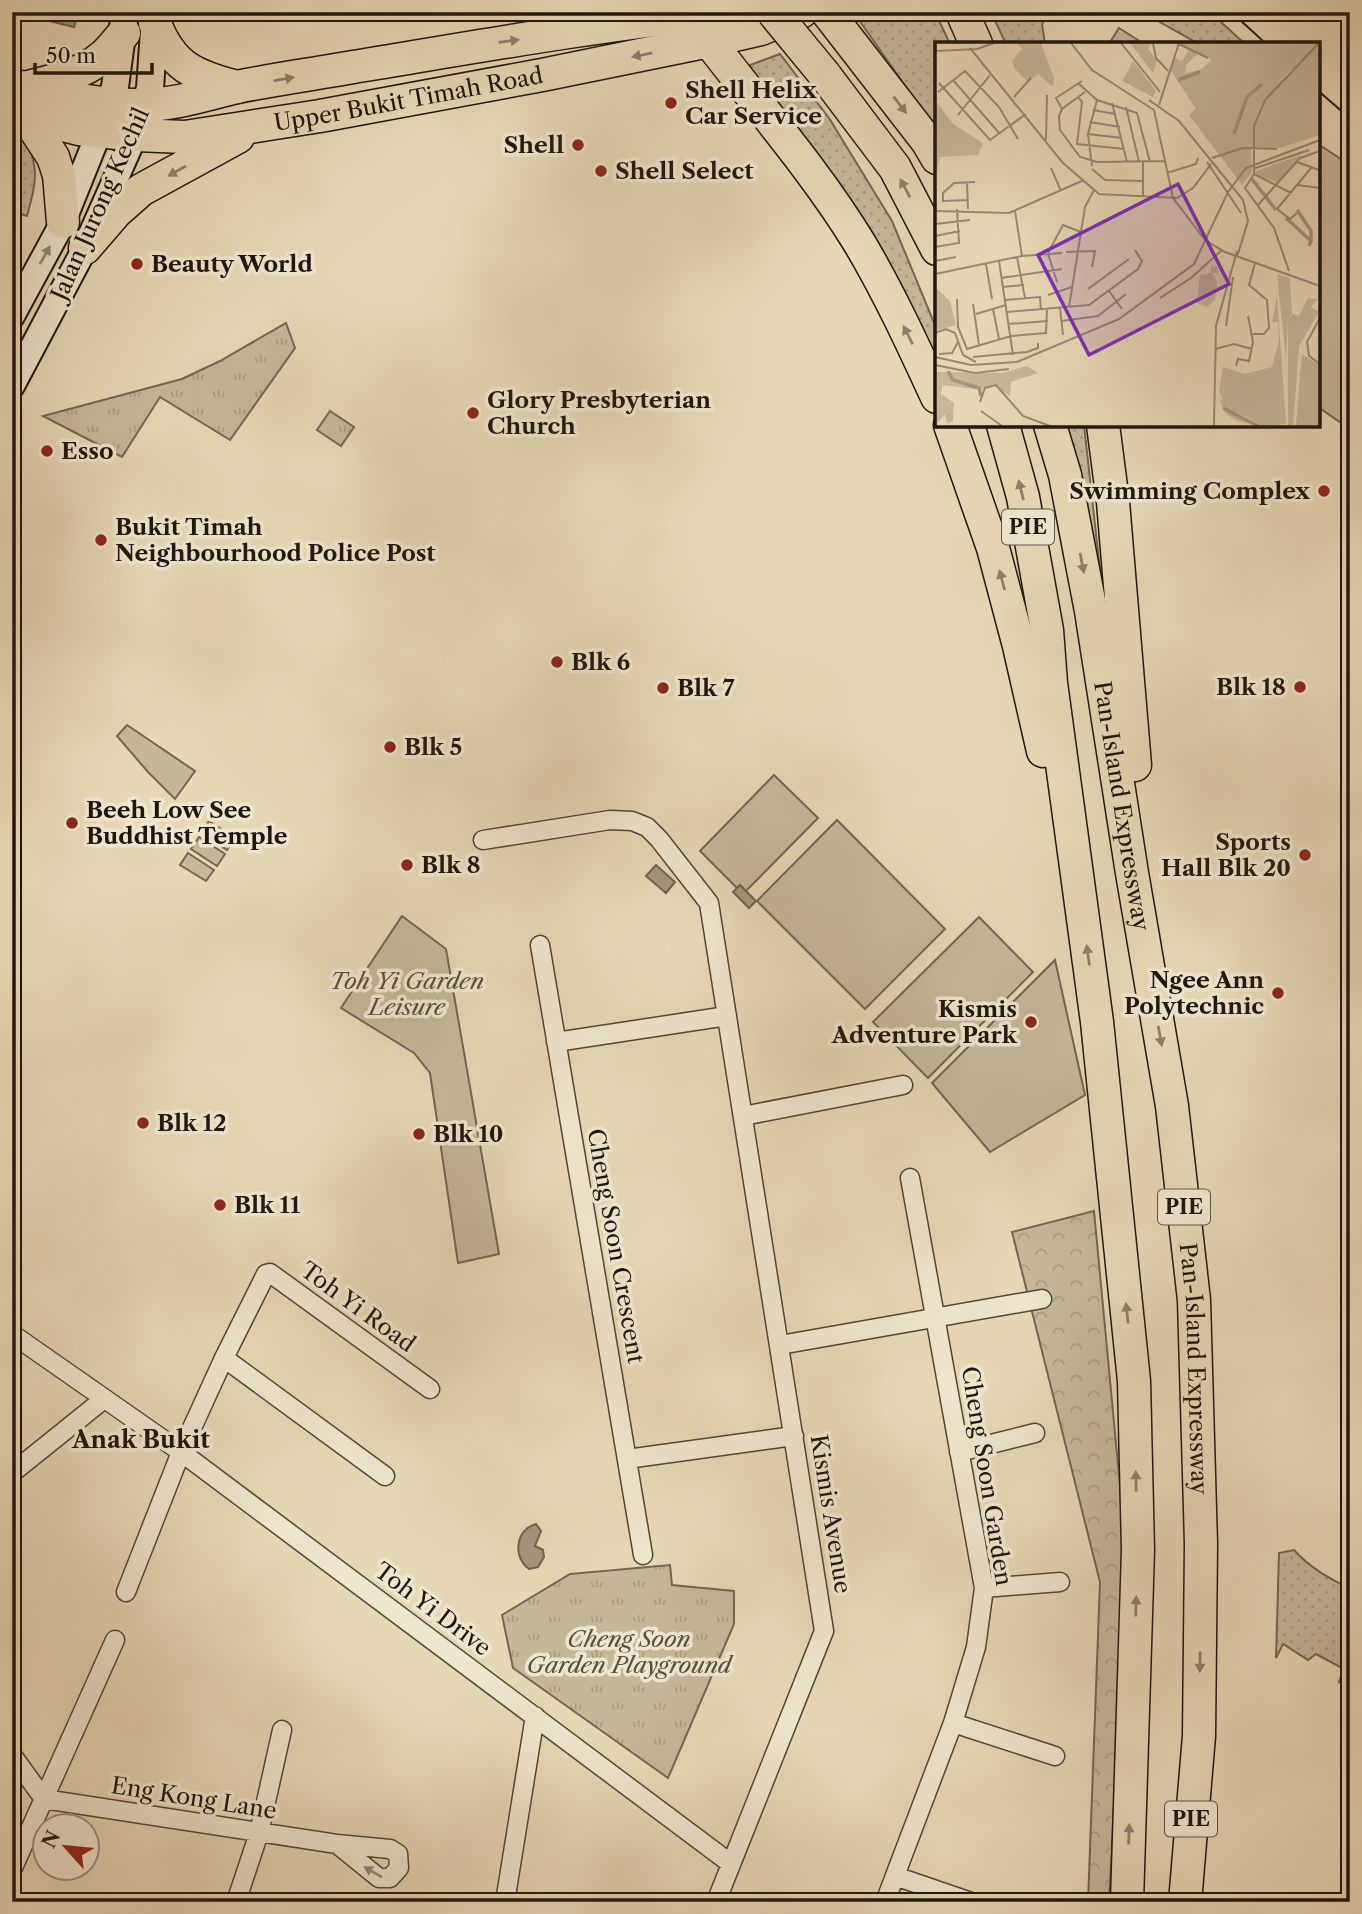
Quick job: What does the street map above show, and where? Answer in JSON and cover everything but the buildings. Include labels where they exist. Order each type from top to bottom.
[{"type":"highway","name":"Upper Bukit Timah Road","points":[[19,100],[79,129],[104,117],[145,105],[167,103],[238,87],[495,43],[721,12]]},
{"type":"highway","points":[[773,12],[895,168],[935,244]]},
{"type":"highway","name":"Upper Bukit Timah Road","points":[[104,117],[135,135],[184,137],[258,126],[516,80],[709,41],[761,29],[801,12]]},
{"type":"highway","points":[[827,12],[928,141],[935,154]]},
{"type":"highway","points":[[962,12],[975,42]]},
{"type":"highway","points":[[155,17],[161,40],[178,62],[202,75],[238,87]]},
{"type":"highway","points":[[63,222],[59,175],[53,157],[19,100],[55,80],[84,70],[102,58],[125,23]]},
{"type":"highway","points":[[709,41],[808,168],[859,243],[935,393]]},
{"type":"highway","points":[[86,248],[116,212],[141,190],[258,126]]},
{"type":"highway","points":[[951,427],[993,548],[1045,758],[1049,768],[1066,786]]},
{"type":"highway","name":"PIE","points":[[1004,427],[1023,497],[1045,617],[1051,682],[1097,1022],[1134,1381],[1138,1550],[1127,1902]]},
{"type":"highway","name":"Pan-Island Expressway","points":[[1051,427],[1065,475],[1091,611],[1172,1105],[1194,1300],[1201,1544],[1199,1736],[1185,1902]]},
{"type":"highway","points":[[1103,427],[1113,502],[1139,831],[1132,873]]},
{"type":"main road","points":[[1252,12],[1285,42]]},
{"type":"main road","points":[[1289,12],[1350,69]]},
{"type":"main road","points":[[1316,12],[1350,44]]},
{"type":"main road","name":"Jalan Jurong Kechil","points":[[12,386],[86,248],[135,135],[150,88],[155,17]]},
{"type":"main road","name":"Jalan Jurong Kechil","points":[[12,316],[63,222],[104,117],[115,87],[125,23]]},
{"type":"main road","points":[[1320,74],[1350,100]]},
{"type":"street","name":"Kismis Avenue","points":[[483,840],[610,820],[632,821],[647,827],[659,839],[709,903],[824,1632],[716,1902]]},
{"type":"street","name":"Cheng Soon Crescent","points":[[540,945],[643,1555]]},
{"type":"street","points":[[556,1042],[727,1016]]},
{"type":"street","points":[[743,1116],[903,1086]]},
{"type":"street","name":"Cheng Soon Garden","points":[[885,1902],[953,1723],[976,1647],[984,1588],[910,1178]]},
{"type":"street","name":"Toh Yi Road","points":[[126,1592],[181,1452],[265,1274],[270,1273],[430,1389]]},
{"type":"street","points":[[780,1345],[1042,1299]]},
{"type":"street","name":"Toh Yi Drive","points":[[12,1334],[181,1452],[730,1863]]},
{"type":"street","points":[[224,1358],[385,1476]]},
{"type":"street","points":[[12,1473],[103,1399]]},
{"type":"street","points":[[959,1452],[1035,1433]]},
{"type":"street","points":[[627,1458],[794,1436]]},
{"type":"street","points":[[984,1588],[1060,1582]]},
{"type":"street","points":[[12,1870],[115,1640]]},
{"type":"street","points":[[505,1902],[535,1716]]},
{"type":"street","points":[[953,1723],[1055,1756]]},
{"type":"street","points":[[236,1902],[259,1832],[282,1730]]},
{"type":"street","points":[[12,1755],[44,1799]]},
{"type":"street","name":"Eng Kong Lane","points":[[44,1799],[337,1844]]},
{"type":"street","points":[[895,1876],[971,1902]]},
{"type":"green space","points":[[935,12],[949,42],[935,42],[935,128],[859,20]]},
{"type":"green space","points":[[991,12],[1051,12],[1042,24],[1045,42],[1005,42]]},
{"type":"green space","points":[[1142,12],[1210,12],[1243,42],[1195,42]]},
{"type":"green space","points":[[1119,28],[1141,42],[1110,42]]},
{"type":"green space","points":[[780,54],[829,118],[892,221],[935,325],[935,371],[742,68]]},
{"type":"green space","points":[[12,129],[25,134],[33,157],[35,175],[27,216],[12,211]]},
{"type":"green space","points":[[1320,145],[1350,165],[1350,429],[1320,408]]},
{"type":"green space","points":[[286,323],[295,348],[230,440],[160,397],[122,457],[43,416],[182,379],[220,361]]},
{"type":"green space","points":[[330,411],[354,427],[341,446],[317,430]]},
{"type":"green space","points":[[1048,427],[1084,427],[1100,570]]},
{"type":"green space","points":[[127,725],[195,771],[175,799],[117,736]]},
{"type":"green space","points":[[774,775],[818,818],[743,894],[700,851]]},
{"type":"green space","points":[[837,820],[945,929],[865,1009],[757,901]]},
{"type":"green space","points":[[209,821],[235,838],[227,850],[201,833]]},
{"type":"green space","points":[[199,837],[225,854],[217,866],[191,849]]},
{"type":"green space","points":[[188,853],[214,870],[206,881],[180,865]]},
{"type":"green space","name":"Toh Yi Garden Leisure","points":[[402,916],[446,949],[499,1254],[458,1263],[430,1073],[414,1053],[341,1008]]},
{"type":"green space","points":[[979,917],[1033,972],[928,1078],[873,1022]]},
{"type":"green space","name":"Kismis Adventure Park","points":[[1055,960],[1085,1095],[990,1152],[932,1083]]},
{"type":"green space","points":[[1094,1211],[1127,1560],[1109,1902],[1088,1902],[1100,1582],[1012,1232]]},
{"type":"green space","points":[[1294,1550],[1327,1577],[1350,1589],[1350,1686],[1339,1682],[1344,1669],[1316,1654],[1308,1660],[1283,1644],[1276,1658],[1279,1553]]},
{"type":"green space","name":"Cheng Soon Garden Playground","points":[[670,1565],[672,1585],[734,1591],[734,1624],[668,1778],[513,1668],[502,1615],[570,1574]]},
{"type":"shaded area","points":[[38,12],[79,12],[74,27],[37,18]]},
{"type":"shaded area","points":[[656,865],[675,882],[666,893],[646,876]]},
{"type":"shaded area","points":[[740,885],[756,901],[749,908],[733,892]]},
{"type":"shaded area","points":[[536,1524],[541,1531],[535,1546],[543,1550],[544,1557],[538,1567],[529,1569],[520,1558],[519,1544],[524,1531]]},
{"type":"place","name":"Shell Helix Car Service","points":[[671,103]]},
{"type":"place","name":"Shell","points":[[578,145]]},
{"type":"place","name":"Shell Select","points":[[601,171]]},
{"type":"place","name":"Beauty World","points":[[137,264]]},
{"type":"place","name":"Glory Presbyterian Church","points":[[473,413]]},
{"type":"place","name":"Esso","points":[[47,451]]},
{"type":"place","name":"Swimming Complex","points":[[1324,491]]},
{"type":"place","name":"Bukit Timah Neighbourhood Police Post","points":[[101,540]]},
{"type":"place","name":"Blk 6","points":[[557,662]]},
{"type":"place","name":"Blk 18","points":[[1300,687]]},
{"type":"place","name":"Blk 7","points":[[663,688]]},
{"type":"place","name":"Blk 5","points":[[390,747]]},
{"type":"place","name":"Beeh Low See Buddhist Temple","points":[[72,823]]},
{"type":"place","name":"Sports Hall Blk 20","points":[[1305,855]]},
{"type":"place","name":"Blk 8","points":[[407,865]]},
{"type":"place","name":"Ngee Ann Polytechnic","points":[[1278,993]]},
{"type":"place","name":"Kismis Adventure Park","points":[[1031,1022]]},
{"type":"place","name":"Blk 12","points":[[143,1123]]},
{"type":"place","name":"Blk 10","points":[[419,1134]]},
{"type":"place","name":"Blk 11","points":[[220,1205]]},
{"type":"district","name":"Anak Bukit","points":[[141,1440]]}]
